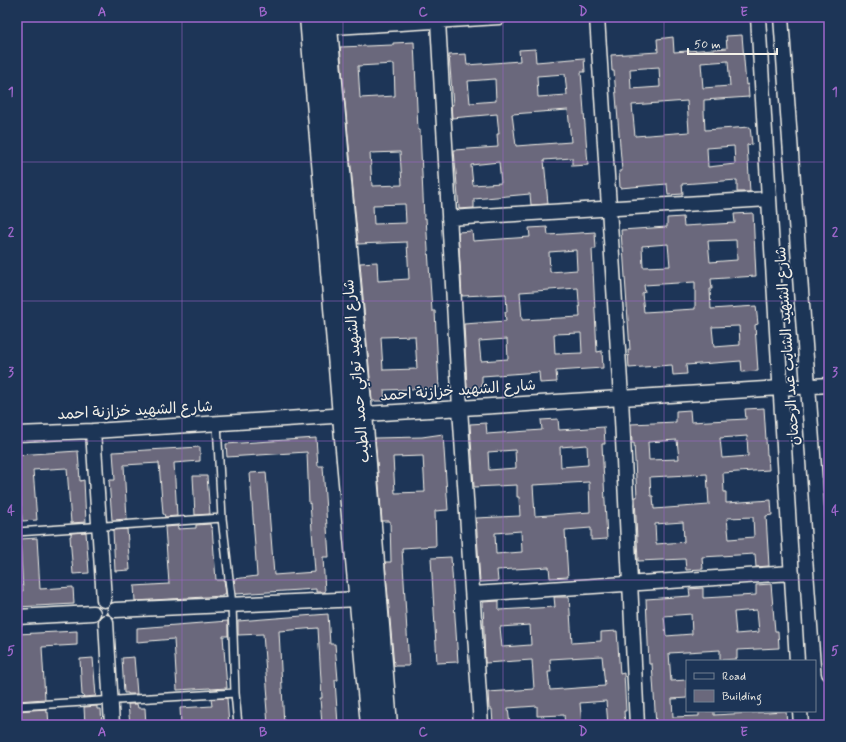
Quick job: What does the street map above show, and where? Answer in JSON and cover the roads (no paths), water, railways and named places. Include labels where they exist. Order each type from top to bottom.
[{"type":"street","points":[[318,22],[438,21],[499,17]]},
{"type":"street","points":[[597,17],[621,398],[637,725]]},
{"type":"street","name":"شارع الشهيد الشايب عبد الرحمان","points":[[758,17],[797,660]]},
{"type":"street","name":"شارع الشهيد الشايب عبد الرحمان","points":[[781,17],[808,386],[825,571],[829,672]]},
{"type":"street","points":[[438,21],[460,408],[481,725]]},
{"type":"street","name":"شارع الشهيد تواتي حمد الطيب","points":[[318,22],[352,415],[387,725]]},
{"type":"street","points":[[449,218],[770,199]]},
{"type":"street","name":"شارع الشهيد خزازنة احمد","points":[[17,434],[93,431],[829,385]]},
{"type":"street","name":"شارع الشهيد تواتي حمد الطيب","points":[[352,415],[360,599],[371,725]]},
{"type":"street","points":[[93,431],[104,600]]},
{"type":"street","points":[[473,594],[792,573]]},
{"type":"street","points":[[115,610],[360,599]]},
{"type":"street","points":[[104,600],[111,603],[115,610],[112,618],[106,622],[95,618],[93,613],[96,604],[104,600]]},
{"type":"street","points":[[17,617],[93,613]]},
{"type":"street","points":[[106,622],[112,725]]},
{"type":"street","points":[[800,712],[801,725]]},
{"type":"lane","points":[[217,423],[222,518],[232,605],[238,725]]},
{"type":"lane","points":[[17,532],[222,518]]},
{"type":"lane","points":[[17,706],[236,694]]}]
